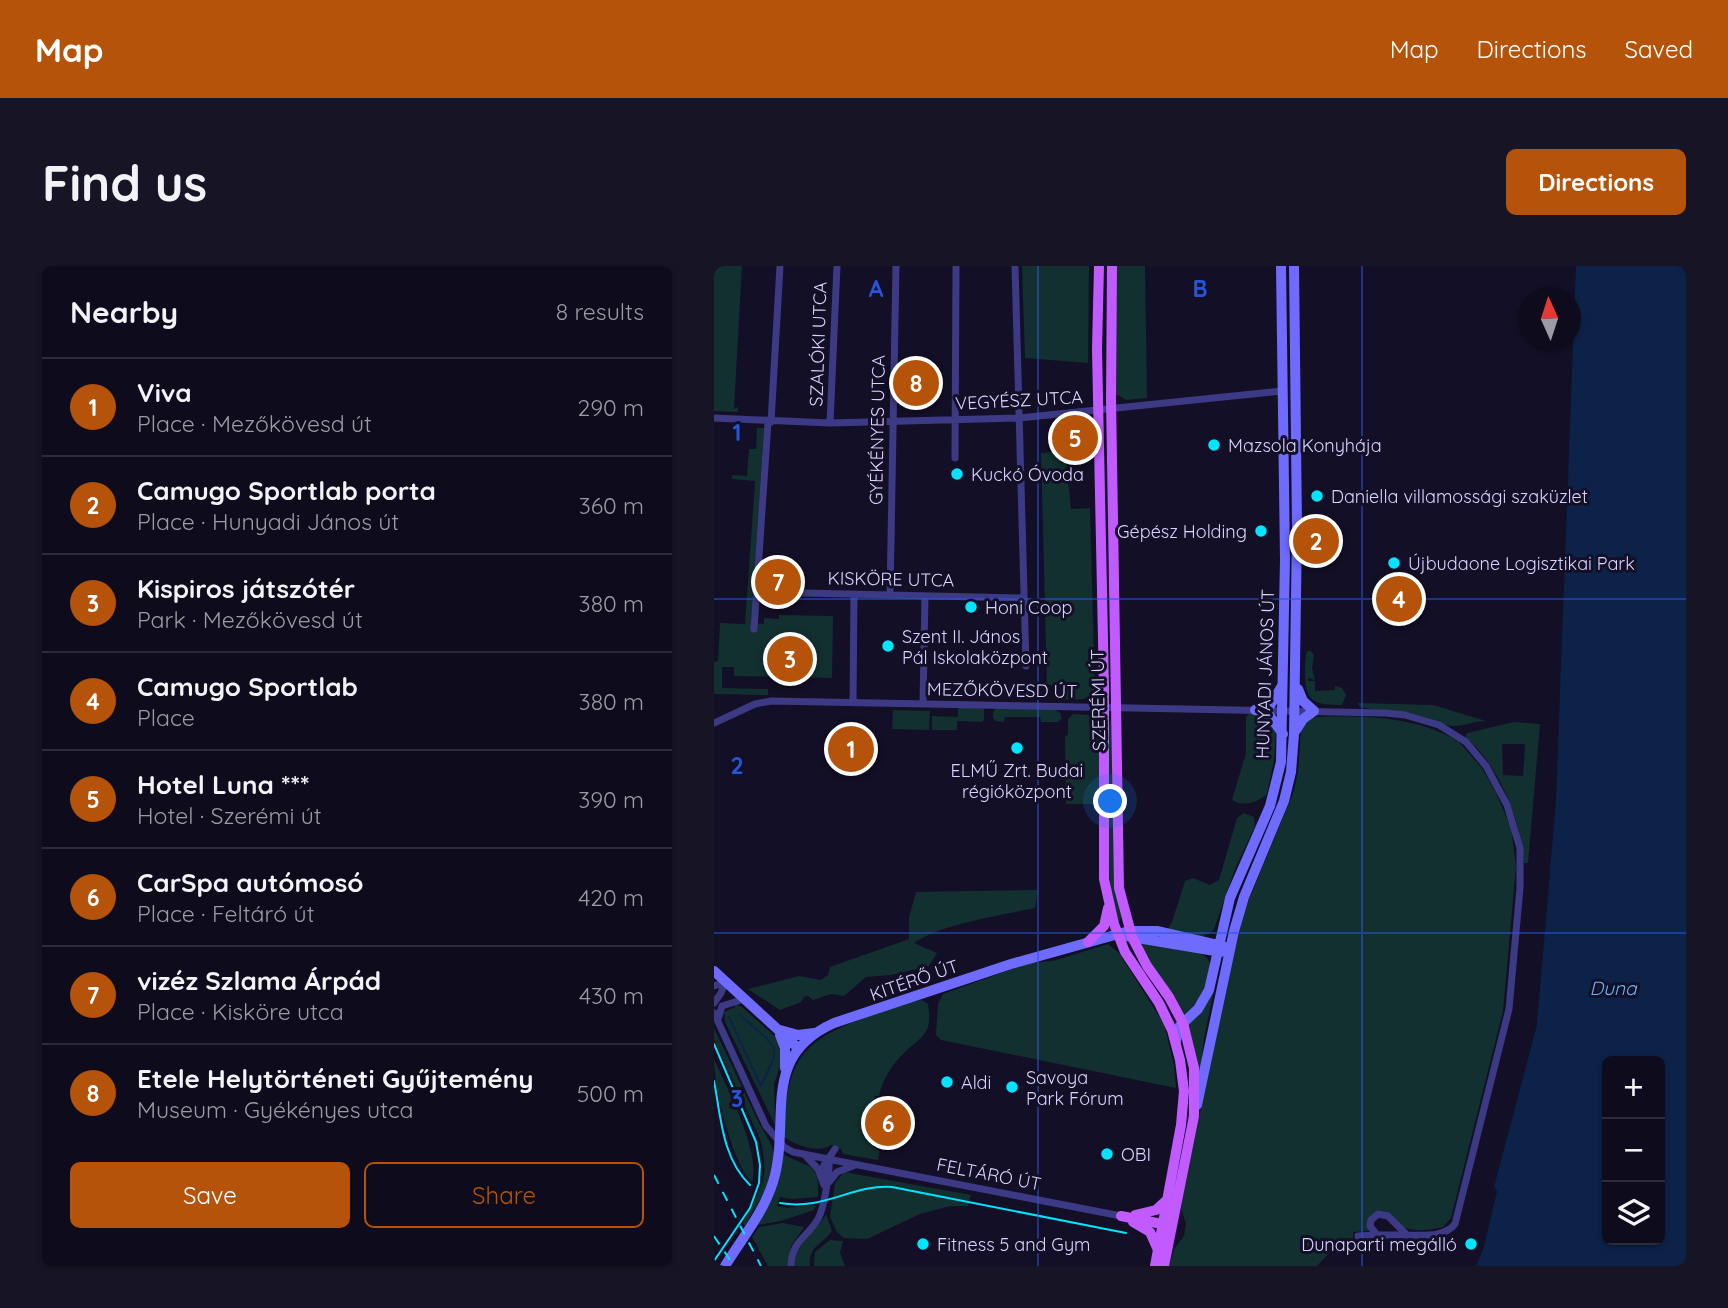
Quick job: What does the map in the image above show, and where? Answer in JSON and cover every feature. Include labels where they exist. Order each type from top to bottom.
[{"type":"main road","name":"SZERÉMI ÚT","points":[[1099,266],[1098,411],[1117,872],[1132,962],[1159,1003],[1176,1041]]},
{"type":"main road","name":"SZERÉMI ÚT","points":[[1112,266],[1110,707],[1104,879],[1109,905],[1168,996],[1182,1023],[1194,1068],[1194,1116]]},
{"type":"main road","name":"HUNYADI JÁNOS ÚT","points":[[1176,1041],[1182,1023],[1204,1001],[1209,990],[1224,922],[1238,877],[1270,806],[1281,762],[1284,528],[1281,266]]},
{"type":"main road","name":"HUNYADI JÁNOS ÚT","points":[[1164,1266],[1229,950],[1244,897],[1287,792],[1294,734],[1295,682],[1297,528],[1294,266]]},
{"type":"main road","points":[[1281,314],[1294,334],[1282,348]]},
{"type":"main road","points":[[1282,391],[1295,390]]},
{"type":"main road","points":[[1284,528],[1297,528]]},
{"type":"main road","points":[[1255,710],[1269,707],[1284,682]]},
{"type":"main road","points":[[1294,734],[1303,719],[1314,711],[1303,701],[1295,682]]},
{"type":"main road","points":[[1255,710],[1269,715],[1283,734]]},
{"type":"main road","points":[[1088,943],[1104,926],[1109,905]]},
{"type":"main road","points":[[1199,940],[1213,935],[1224,922]]},
{"type":"main road","name":"KITÉRŐ ÚT","points":[[725,1266],[768,1197],[778,1159],[781,1092],[785,1072],[798,1048],[814,1033],[834,1023],[998,968],[1126,934],[1158,932],[1199,940],[1218,948]]},
{"type":"main road","name":"KITÉRŐ ÚT","points":[[1126,934],[1229,950]]},
{"type":"main road","points":[[714,971],[798,1048]]},
{"type":"main road","points":[[778,1029],[799,1035],[814,1033]]},
{"type":"main road","points":[[778,1029],[785,1048],[785,1072]]},
{"type":"main road","points":[[1155,1266],[1184,1108],[1183,1074],[1176,1041]]},
{"type":"main road","points":[[1121,1216],[1148,1214],[1169,1198]]},
{"type":"main road","points":[[1121,1216],[1164,1224],[1174,1217]]},
{"type":"main road","points":[[1121,1216],[1150,1232],[1157,1242],[1158,1250]]},
{"type":"street","points":[[754,629],[780,266]]},
{"type":"street","name":"SZALÓKI UTCA","points":[[830,423],[837,266]]},
{"type":"street","name":"GYÉKÉNYES UTCA","points":[[890,595],[896,266]]},
{"type":"street","points":[[955,458],[956,266]]},
{"type":"street","points":[[1015,266],[1026,666]]},
{"type":"street","name":"VEGYÉSZ UTCA","points":[[714,418],[830,423],[1019,418],[1282,391]]},
{"type":"street","name":"KISKÖRE UTCA","points":[[758,592],[1023,598]]},
{"type":"street","points":[[853,703],[854,594]]},
{"type":"street","points":[[923,704],[925,596]]},
{"type":"street","name":"MEZŐKÖVESD ÚT","points":[[714,723],[766,701],[1405,715],[1439,725],[1454,733],[1474,750],[1495,781],[1513,819],[1520,848],[1520,888],[1509,1009],[1455,1224],[1450,1231],[1440,1234],[1407,1235]]},
{"type":"street","points":[[714,986],[725,982]]},
{"type":"street","points":[[714,1003],[725,982]]},
{"type":"street","name":"FELTÁRÓ ÚT","points":[[744,999],[722,1006],[715,1018],[774,1137],[784,1147],[830,1160],[1121,1216]]},
{"type":"street","points":[[791,1266],[797,1243],[820,1216],[830,1160],[835,1149]]},
{"type":"street","points":[[804,1154],[822,1176]]},
{"type":"street","points":[[825,1188],[822,1176],[824,1165],[830,1160]]},
{"type":"street","points":[[825,1188],[834,1174],[858,1165]]},
{"type":"street","points":[[1377,1235],[1370,1226],[1371,1220],[1374,1216],[1384,1214],[1407,1235]]},
{"type":"street","points":[[1358,1236],[1407,1235]]},
{"type":"green space","points":[[714,266],[742,266],[734,409],[738,407],[738,412],[714,411]]},
{"type":"green space","points":[[1022,266],[1089,266],[1088,363],[1025,358]]},
{"type":"green space","points":[[1116,266],[1145,266],[1147,398],[1126,400],[1115,396]]},
{"type":"green space","points":[[757,428],[764,428],[751,623],[764,624],[764,618],[779,619],[779,615],[833,616],[832,678],[734,676],[734,667],[722,667],[722,688],[768,689],[768,695],[714,694],[714,662],[718,661],[720,623],[745,624],[755,481],[732,479],[732,475],[747,476],[749,449],[756,449]]},
{"type":"green space","points":[[1065,451],[1071,509],[1090,508],[1095,693],[1088,698],[1079,699],[1061,699],[1061,695],[1066,695],[1066,690],[1061,689],[1061,685],[1047,685],[1041,453]]},
{"type":"green space","points":[[1307,651],[1314,655],[1312,668],[1315,680],[1308,678],[1308,681],[1315,681],[1315,691],[1335,690],[1335,686],[1342,688],[1346,695],[1342,705],[1319,703],[1310,697],[1306,684]]},
{"type":"green space","points":[[1358,703],[1433,705],[1486,721],[1448,725],[1410,713],[1360,707]]},
{"type":"green space","points":[[958,707],[982,707],[984,720],[957,721],[957,730],[932,730],[932,716],[958,717]]},
{"type":"green space","points":[[996,708],[1054,709],[1062,718],[1058,722],[1041,722],[1040,717],[1005,717],[1004,722],[996,721],[993,712]]},
{"type":"green space","points":[[893,710],[930,711],[929,730],[892,729]]},
{"type":"green space","points":[[1250,713],[1262,714],[1276,731],[1274,760],[1267,794],[1259,800],[1245,804],[1232,800],[1246,753],[1246,717]]},
{"type":"green space","points":[[1073,714],[1088,715],[1091,718],[1092,735],[1100,736],[1101,804],[1066,804],[1065,736],[1068,735],[1068,719]]},
{"type":"green space","points":[[1112,716],[1114,885],[1121,917],[1119,924],[1109,875],[1107,765]]},
{"type":"green space","points":[[1313,717],[1368,717],[1404,721],[1458,741],[1481,767],[1511,828],[1516,866],[1503,1011],[1451,1218],[1443,1227],[1412,1230],[1387,1213],[1378,1211],[1368,1220],[1369,1231],[1353,1232],[1354,1248],[1334,1248],[1317,1266],[1169,1266],[1174,1249],[1184,1236],[1186,1224],[1181,1209],[1183,1194],[1244,912],[1294,791],[1301,729]]},
{"type":"green space","points":[[1514,722],[1540,724],[1528,863],[1524,863],[1518,829],[1506,794],[1488,762],[1465,737],[1467,733]],"holes":[[[1502,744],[1525,744],[1523,776],[1503,775]]]},
{"type":"green space","points":[[1244,813],[1254,817],[1255,826],[1235,869],[1214,929],[1198,936],[1167,930],[1185,881],[1193,878],[1210,885],[1219,880],[1237,818]]},
{"type":"green space","points":[[1038,890],[1035,908],[955,925],[914,943],[937,953],[929,966],[891,975],[866,977],[844,996],[831,994],[813,1000],[808,996],[801,1002],[780,1010],[748,989],[799,976],[821,980],[828,975],[830,967],[909,939],[909,917],[916,892]]},
{"type":"green space","points":[[1141,943],[1194,951],[1206,957],[1210,963],[1209,980],[1184,1016],[1149,962]]},
{"type":"green space","points":[[1108,944],[1119,953],[1164,1024],[1174,1065],[1176,1088],[941,1040],[936,1035],[938,1004],[943,994],[1029,963],[1053,961]]},
{"type":"green space","points":[[1221,958],[1204,1038],[1200,1075],[1188,1023],[1210,994]]},
{"type":"green space","points":[[922,1000],[928,1004],[928,1027],[921,1038],[896,1061],[885,1078],[879,1096],[875,1096],[867,1134],[871,1136],[873,1147],[880,1151],[878,1160],[843,1154],[841,1149],[831,1145],[820,1149],[807,1147],[784,1137],[788,1090],[793,1073],[812,1046],[846,1025],[896,1006]]},
{"type":"green space","points":[[735,1004],[742,1007],[779,1040],[783,1058],[774,1084],[775,1125],[725,1022],[724,1012],[735,1007]]},
{"type":"green space","points":[[714,1028],[772,1146],[774,1156],[766,1189],[745,1226],[743,1223],[762,1184],[763,1153],[760,1139],[714,1039]]},
{"type":"green space","points":[[714,1059],[734,1103],[752,1154],[752,1182],[731,1142],[717,1087]]},
{"type":"green space","points":[[783,1154],[811,1167],[817,1177],[818,1197],[780,1197],[777,1206],[786,1208],[816,1205],[814,1210],[758,1225],[775,1191]]},
{"type":"green space","points":[[844,1172],[971,1195],[968,1206],[950,1206],[920,1214],[867,1239],[844,1238],[837,1232],[830,1217],[835,1183]]},
{"type":"green space","points":[[826,1214],[832,1231],[811,1254],[810,1266],[795,1266],[802,1244]]},
{"type":"green space","points":[[783,1223],[804,1227],[791,1246],[788,1266],[768,1266],[752,1237],[759,1227]]},
{"type":"green space","points":[[830,1240],[843,1241],[840,1253],[845,1266],[814,1266],[815,1252]]},
{"type":"water","name":"Duna","points":[[1576,266],[1686,266],[1686,1266],[1476,1266],[1484,1247],[1497,1191],[1494,1187],[1537,1025],[1556,800],[1573,350],[1581,350],[1581,287],[1575,287]]},
{"type":"waterway","points":[[729,1017],[761,1086],[774,1058],[774,1048],[740,1015]]},
{"type":"tram line","points":[[714,1044],[756,1142],[760,1165],[759,1183],[750,1208],[714,1261]]},
{"type":"tram line","points":[[714,1081],[728,1150],[750,1185]]},
{"type":"tram line","points":[[780,1203],[811,1203],[864,1189],[892,1187],[1126,1233]]},
{"type":"railway","points":[[714,1175],[761,1266]]},
{"type":"railway","points":[[714,1236],[734,1266]]},
{"type":"place","name":"Etele Helytörténeti Gyűjtemény","points":[[916,383]]},
{"type":"place","name":"Hotel Luna ***","points":[[1075,438]]},
{"type":"place","name":"Mazsola Konyhája","points":[[1214,445]]},
{"type":"place","name":"Kuckó Óvoda","points":[[957,474]]},
{"type":"place","name":"Daniella villamossági szaküzlet","points":[[1317,496]]},
{"type":"place","name":"Gépész Holding","points":[[1261,531]]},
{"type":"place","name":"Camugo Sportlab porta","points":[[1316,541]]},
{"type":"place","name":"Újbudaone Logisztikai Park","points":[[1394,563]]},
{"type":"place","name":"vizéz Szlama Árpád","points":[[778,582]]},
{"type":"place","name":"Camugo Sportlab","points":[[1399,599]]},
{"type":"place","name":"Honi Coop","points":[[971,607]]},
{"type":"place","name":"Szent II. János Pál Iskolaközpont","points":[[888,646]]},
{"type":"place","name":"Kispiros játszótér","points":[[790,659]]},
{"type":"place","name":"ELMŰ Zrt. Budai régióközpont","points":[[1017,748]]},
{"type":"place","name":"Viva","points":[[851,749]]},
{"type":"place","name":"Aldi","points":[[947,1082]]},
{"type":"place","name":"Savoya Park Fórum","points":[[1012,1087]]},
{"type":"place","name":"CarSpa autómosó","points":[[888,1123]]},
{"type":"place","name":"OBI","points":[[1107,1154]]},
{"type":"place","name":"Fitness 5 and Gym","points":[[923,1244]]},
{"type":"place","name":"Dunaparti megálló","points":[[1471,1244]]}]
